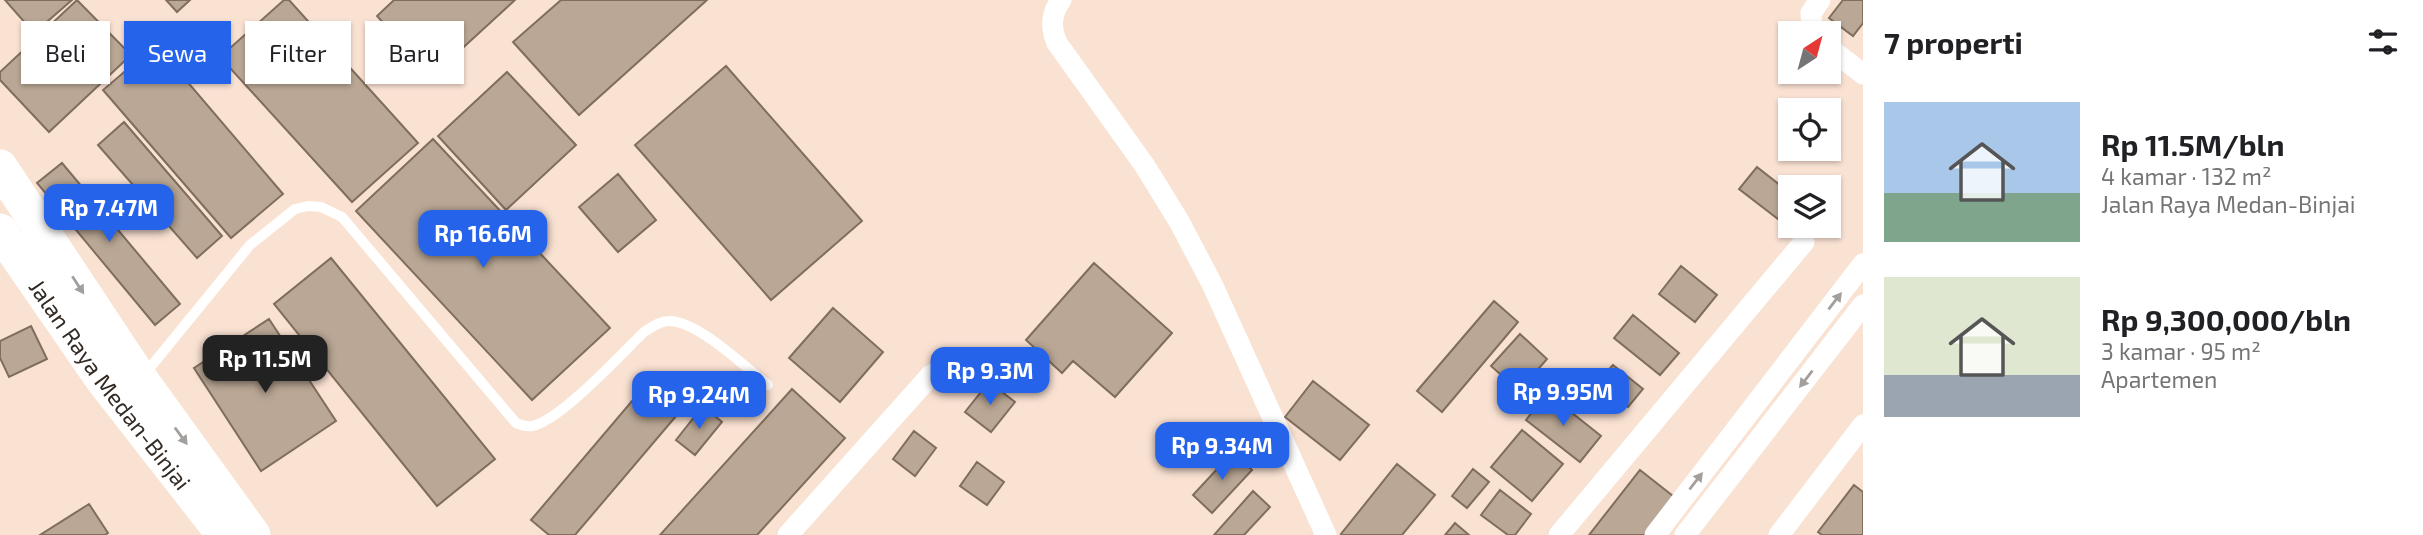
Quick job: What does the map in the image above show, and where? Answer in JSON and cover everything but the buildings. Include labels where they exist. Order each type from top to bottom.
[{"type":"highway","name":"Jalan Raya Medan-Binjai","points":[[0,167],[141,380],[228,534]]},
{"type":"highway","name":"Jalan Raya Medan-Binjai","points":[[0,231],[103,380],[228,534]]},
{"type":"street","points":[[1061,0],[1055,8],[1052,21],[1057,43],[1145,166],[1180,223],[1213,286],[1326,535]]},
{"type":"street","points":[[1811,21],[1811,13],[1820,0]]},
{"type":"street","points":[[1841,57],[1863,74]]},
{"type":"street","points":[[1559,535],[1804,242]]},
{"type":"street","points":[[1655,535],[1863,264]]},
{"type":"street","points":[[1685,535],[1863,305]]},
{"type":"street","points":[[788,535],[808,527],[930,376],[946,368],[965,367]]},
{"type":"street","points":[[1779,535],[1863,425]]},
{"type":"lane","points":[[141,380],[250,245],[295,209],[308,206],[321,207],[342,217],[516,423],[533,426],[544,421],[568,404],[644,332],[667,321],[694,327],[768,386]]}]
